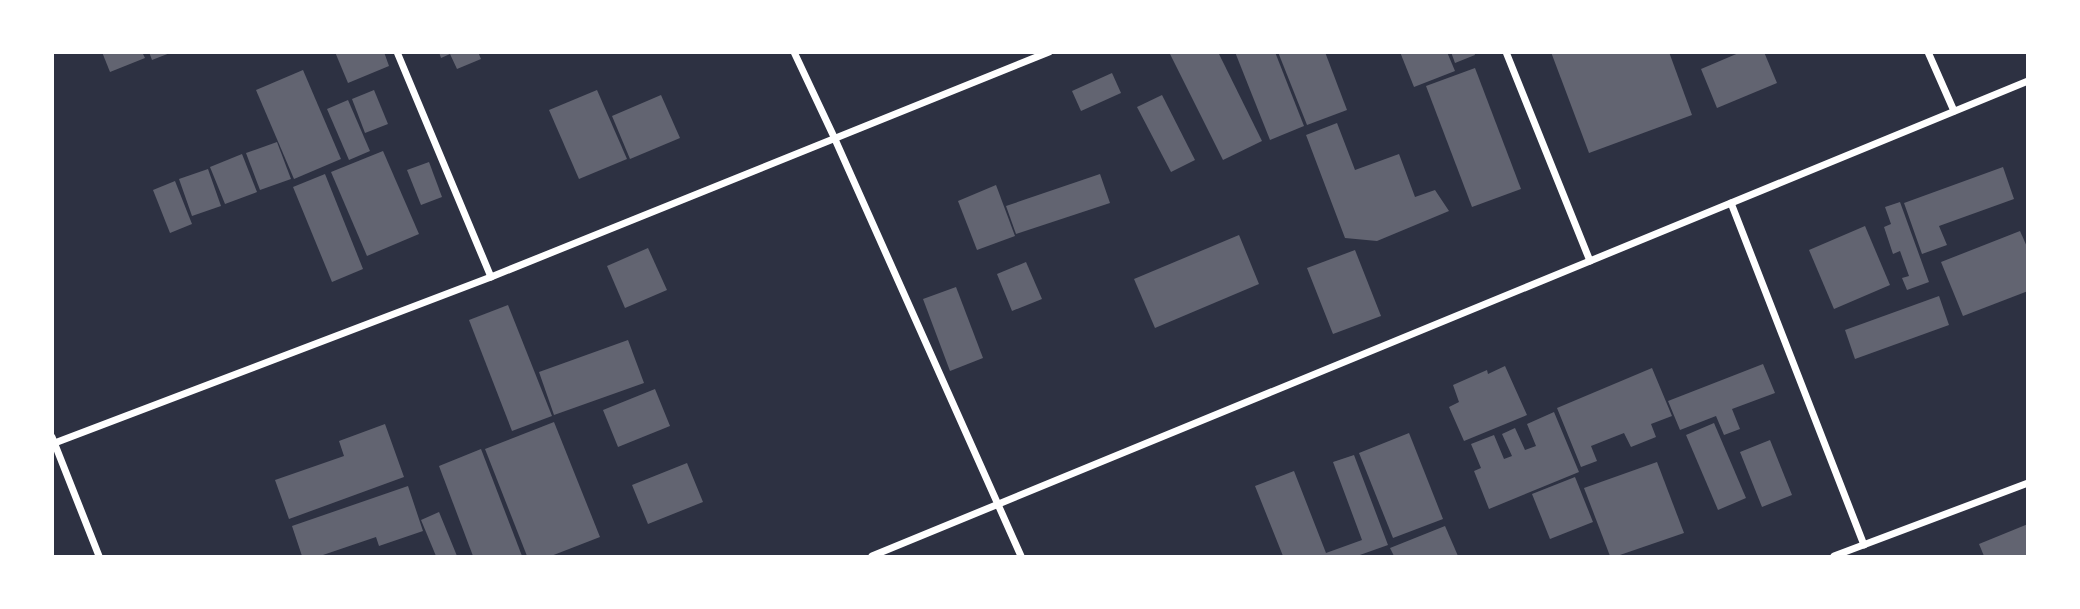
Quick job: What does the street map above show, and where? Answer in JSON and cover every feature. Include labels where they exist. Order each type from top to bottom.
[{"type":"street","points":[[397,52],[491,277]]},
{"type":"street","points":[[794,52],[1021,556]]},
{"type":"street","points":[[99,556],[53,442],[491,277],[1049,52]]},
{"type":"street","points":[[1506,52],[1590,261]]},
{"type":"street","points":[[1928,52],[1954,111]]},
{"type":"street","points":[[872,556],[2028,81]]},
{"type":"street","points":[[1731,203],[1864,545]]},
{"type":"street","points":[[1834,556],[2028,483]]},
{"type":"building","points":[[102,52],[142,52],[145,58],[110,72]]},
{"type":"building","points":[[149,52],[170,52],[170,53],[152,60]]},
{"type":"building","points":[[335,52],[384,52],[389,66],[348,83]]},
{"type":"building","points":[[439,52],[478,52],[481,59],[457,69],[450,54],[441,58]]},
{"type":"building","points":[[1169,52],[1218,52],[1262,141],[1223,160]]},
{"type":"building","points":[[1235,52],[1275,52],[1304,126],[1270,140]]},
{"type":"building","points":[[1278,52],[1325,52],[1347,110],[1307,125]]},
{"type":"building","points":[[1400,52],[1447,52],[1455,71],[1414,87]]},
{"type":"building","points":[[1451,52],[1474,52],[1475,55],[1455,63]]},
{"type":"building","points":[[1551,52],[1669,52],[1692,115],[1589,153]]},
{"type":"building","points":[[1741,52],[1764,52],[1777,83],[1717,108],[1701,69]]},
{"type":"building","points":[[1475,68],[1521,189],[1472,207],[1426,86]]},
{"type":"building","points":[[303,70],[341,159],[294,179],[256,90]]},
{"type":"building","points":[[1112,73],[1121,93],[1081,111],[1072,91]]},
{"type":"building","points":[[374,90],[388,124],[365,133],[352,99]]},
{"type":"building","points":[[597,90],[627,159],[579,179],[549,110]]},
{"type":"building","points":[[661,95],[680,138],[630,159],[612,116]]},
{"type":"building","points":[[1162,95],[1195,160],[1171,172],[1137,107]]},
{"type":"building","points":[[348,100],[370,151],[349,160],[327,109]]},
{"type":"building","points":[[1337,123],[1355,170],[1399,154],[1415,197],[1435,190],[1449,211],[1377,241],[1345,238],[1306,135]]},
{"type":"building","points":[[277,142],[291,179],[260,190],[246,153]]},
{"type":"building","points":[[383,151],[419,234],[367,256],[331,172]]},
{"type":"building","points":[[242,154],[257,192],[225,204],[210,167]]},
{"type":"building","points":[[429,162],[442,197],[421,205],[407,170]]},
{"type":"building","points":[[2003,167],[2014,199],[1939,226],[1947,245],[1922,254],[1904,203]]},
{"type":"building","points":[[208,169],[221,206],[192,216],[179,179]]},
{"type":"building","points":[[325,174],[363,269],[332,282],[293,187]]},
{"type":"building","points":[[1100,174],[1110,203],[1016,234],[1006,206]]},
{"type":"building","points":[[175,181],[192,224],[170,233],[153,190]]},
{"type":"building","points":[[996,185],[1015,236],[977,250],[958,201]]},
{"type":"building","points":[[1900,202],[1929,282],[1907,290],[1902,278],[1909,276],[1900,251],[1893,254],[1884,227],[1891,224],[1885,207]]},
{"type":"building","points":[[1865,226],[1890,285],[1834,309],[1809,250]]},
{"type":"building","points":[[2020,231],[2028,249],[2028,291],[1963,316],[1941,262]]},
{"type":"building","points":[[1239,235],[1259,284],[1155,328],[1134,279]]},
{"type":"building","points":[[648,248],[667,290],[625,308],[607,266]]},
{"type":"building","points":[[1355,250],[1381,316],[1333,334],[1307,268]]},
{"type":"building","points":[[1026,262],[1042,299],[1012,311],[997,274]]},
{"type":"building","points":[[956,287],[983,358],[950,371],[923,299]]},
{"type":"building","points":[[1939,296],[1949,325],[1855,359],[1845,330]]},
{"type":"building","points":[[508,305],[552,416],[512,431],[469,320]]},
{"type":"building","points":[[628,340],[644,383],[554,415],[539,372]]},
{"type":"building","points":[[1763,364],[1775,393],[1732,409],[1740,429],[1724,435],[1716,416],[1680,430],[1668,401]]},
{"type":"building","points":[[1505,366],[1527,415],[1464,441],[1449,407],[1459,402],[1453,385],[1487,370],[1488,374]]},
{"type":"building","points":[[1652,368],[1672,416],[1651,424],[1656,437],[1631,447],[1624,433],[1591,446],[1597,461],[1581,467],[1557,408]]},
{"type":"building","points":[[655,389],[670,426],[618,447],[603,410]]},
{"type":"building","points":[[1554,412],[1579,472],[1489,509],[1474,471],[1481,468],[1471,444],[1494,435],[1504,459],[1512,456],[1502,434],[1515,428],[1525,450],[1536,446],[1527,424]]},
{"type":"building","points":[[554,422],[600,537],[551,556],[527,556],[485,449]]},
{"type":"building","points":[[1714,423],[1746,498],[1718,510],[1686,435]]},
{"type":"building","points":[[385,424],[404,477],[289,519],[275,480],[344,456],[339,441]]},
{"type":"building","points":[[1409,433],[1443,519],[1393,538],[1359,453]]},
{"type":"building","points":[[1770,440],[1792,495],[1762,507],[1740,452]]},
{"type":"building","points":[[481,449],[522,556],[473,556],[439,466]]},
{"type":"building","points":[[1354,455],[1388,545],[1357,556],[1283,556],[1255,486],[1294,471],[1326,553],[1362,540],[1333,462]]},
{"type":"building","points":[[1657,462],[1684,533],[1610,556],[1584,488]]},
{"type":"building","points":[[687,463],[703,502],[648,524],[632,485]]},
{"type":"building","points":[[1575,477],[1593,522],[1550,539],[1532,494]]},
{"type":"building","points":[[408,486],[423,531],[379,546],[376,537],[320,556],[302,556],[292,526]]},
{"type":"building","points":[[439,512],[457,556],[436,556],[421,520]]},
{"type":"building","points":[[2028,524],[2028,556],[1984,556],[1979,544]]},
{"type":"building","points":[[1445,526],[1458,556],[1394,556],[1390,548]]}]
